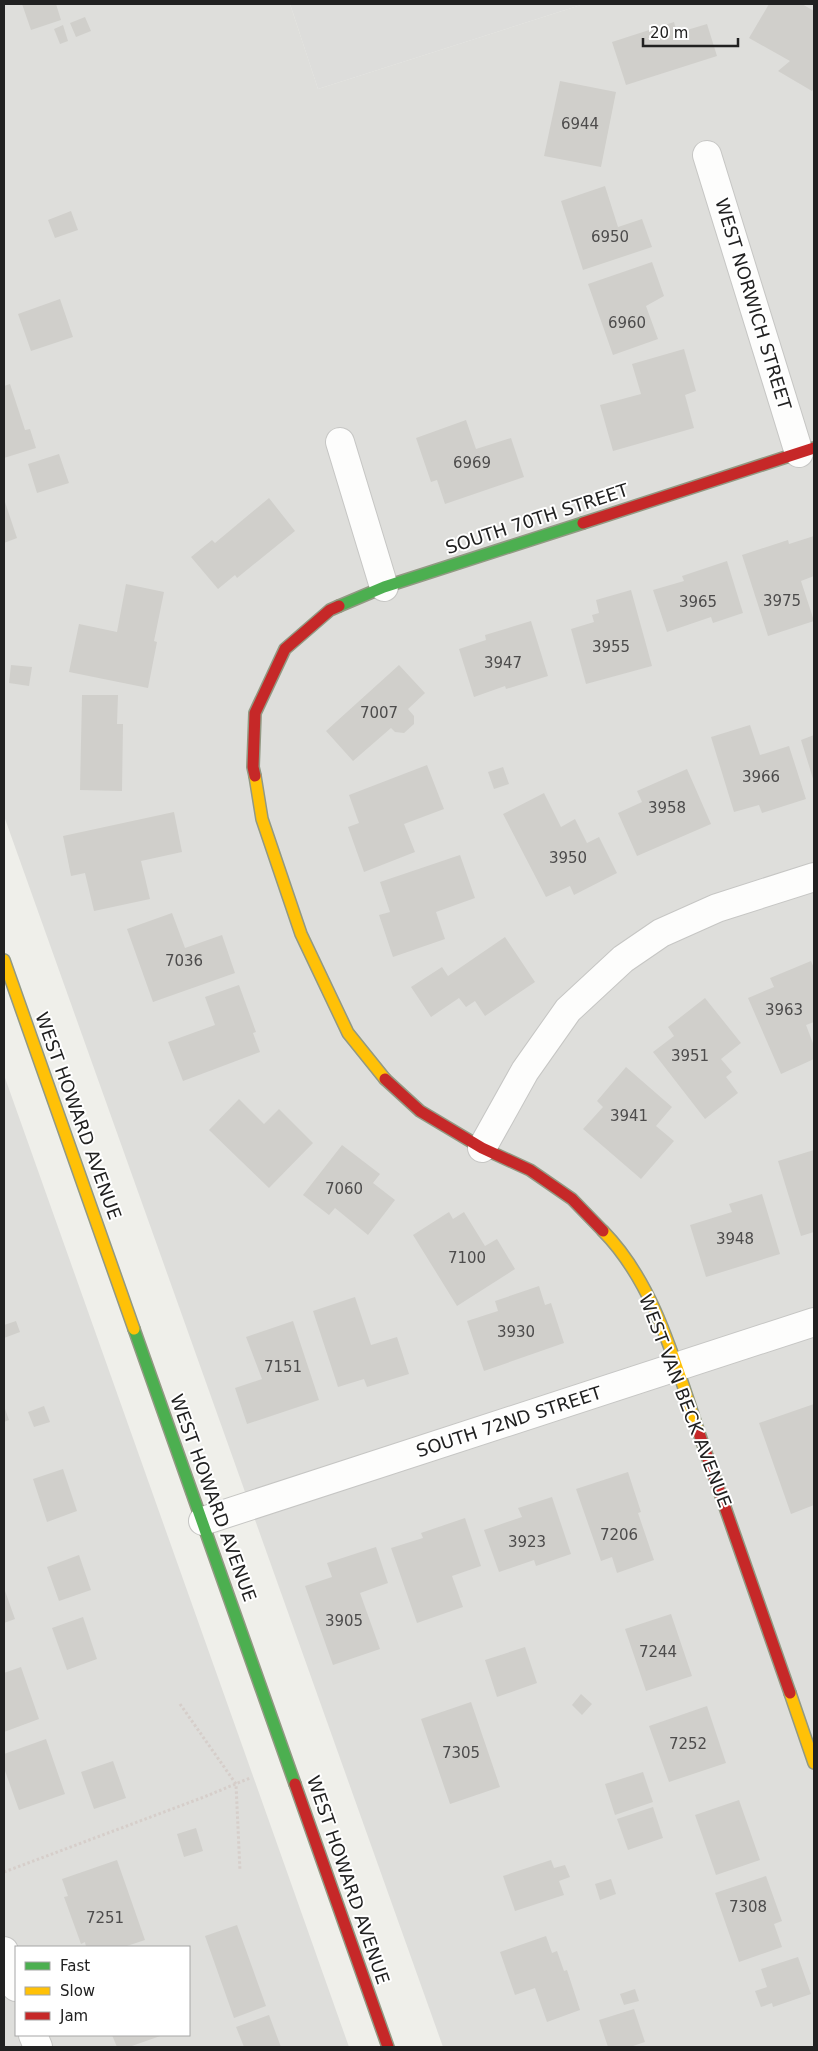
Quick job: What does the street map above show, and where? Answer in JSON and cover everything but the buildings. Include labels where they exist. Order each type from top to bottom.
[{"type":"street","name":"WEST NORWICH STREET","points":[[707,155],[807,450]]},
{"type":"street","points":[[340,442],[384,587]]},
{"type":"street","name":"SOUTH 70TH STREET","points":[[285,649],[330,610],[384,587],[807,450]]},
{"type":"street","name":"WEST VAN BECK AVENUE","points":[[285,649],[255,713],[253,767],[262,819],[301,934],[348,1033],[382,1076],[420,1111],[482,1148],[530,1170],[572,1199],[615,1243],[651,1300],[813,1755]]},
{"type":"street","points":[[482,1148],[525,1071],[568,1010],[623,959],[662,933],[717,908],[814,876]]},
{"type":"street","name":"WEST HOWARD AVENUE","points":[[4,960],[388,2047]]},
{"type":"street","name":"SOUTH 72ND STREET","points":[[203,1521],[814,1322]]},
{"type":"street","points":[[4,1952],[15,1984]]},
{"type":"path","points":[[180,1704],[236,1784],[240,1871]]},
{"type":"path","points":[[4,1872],[250,1778]]},
{"type":"shaded area","points":[[4,4],[290,4],[318,89],[584,4],[814,4],[814,2047],[443,2047],[4,816]]},
{"type":"shaded area","points":[[290,4],[584,4],[318,89]]},
{"type":"shaded area","points":[[4,1075],[349,2047],[4,2047]]},
{"type":"traffic: fast","points":[[339,606],[384,587],[583,523]]},
{"type":"traffic: fast","points":[[134,1329],[295,1784]]},
{"type":"traffic: slow","points":[[255,776],[262,819],[301,934],[348,1033],[385,1079]]},
{"type":"traffic: slow","points":[[4,960],[134,1329]]},
{"type":"traffic: slow","points":[[603,1231],[637,1275],[650,1300],[672,1352],[699,1433]]},
{"type":"traffic: slow","points":[[790,1693],[814,1763]]},
{"type":"traffic: jam","points":[[583,523],[814,448]]},
{"type":"traffic: jam","points":[[255,776],[253,767],[255,713],[285,649],[330,610],[339,606]]},
{"type":"traffic: jam","points":[[385,1079],[420,1111],[482,1148],[530,1170],[572,1199],[603,1231]]},
{"type":"traffic: jam","points":[[699,1433],[790,1693]]},
{"type":"traffic: jam","points":[[295,1784],[388,2047]]}]
